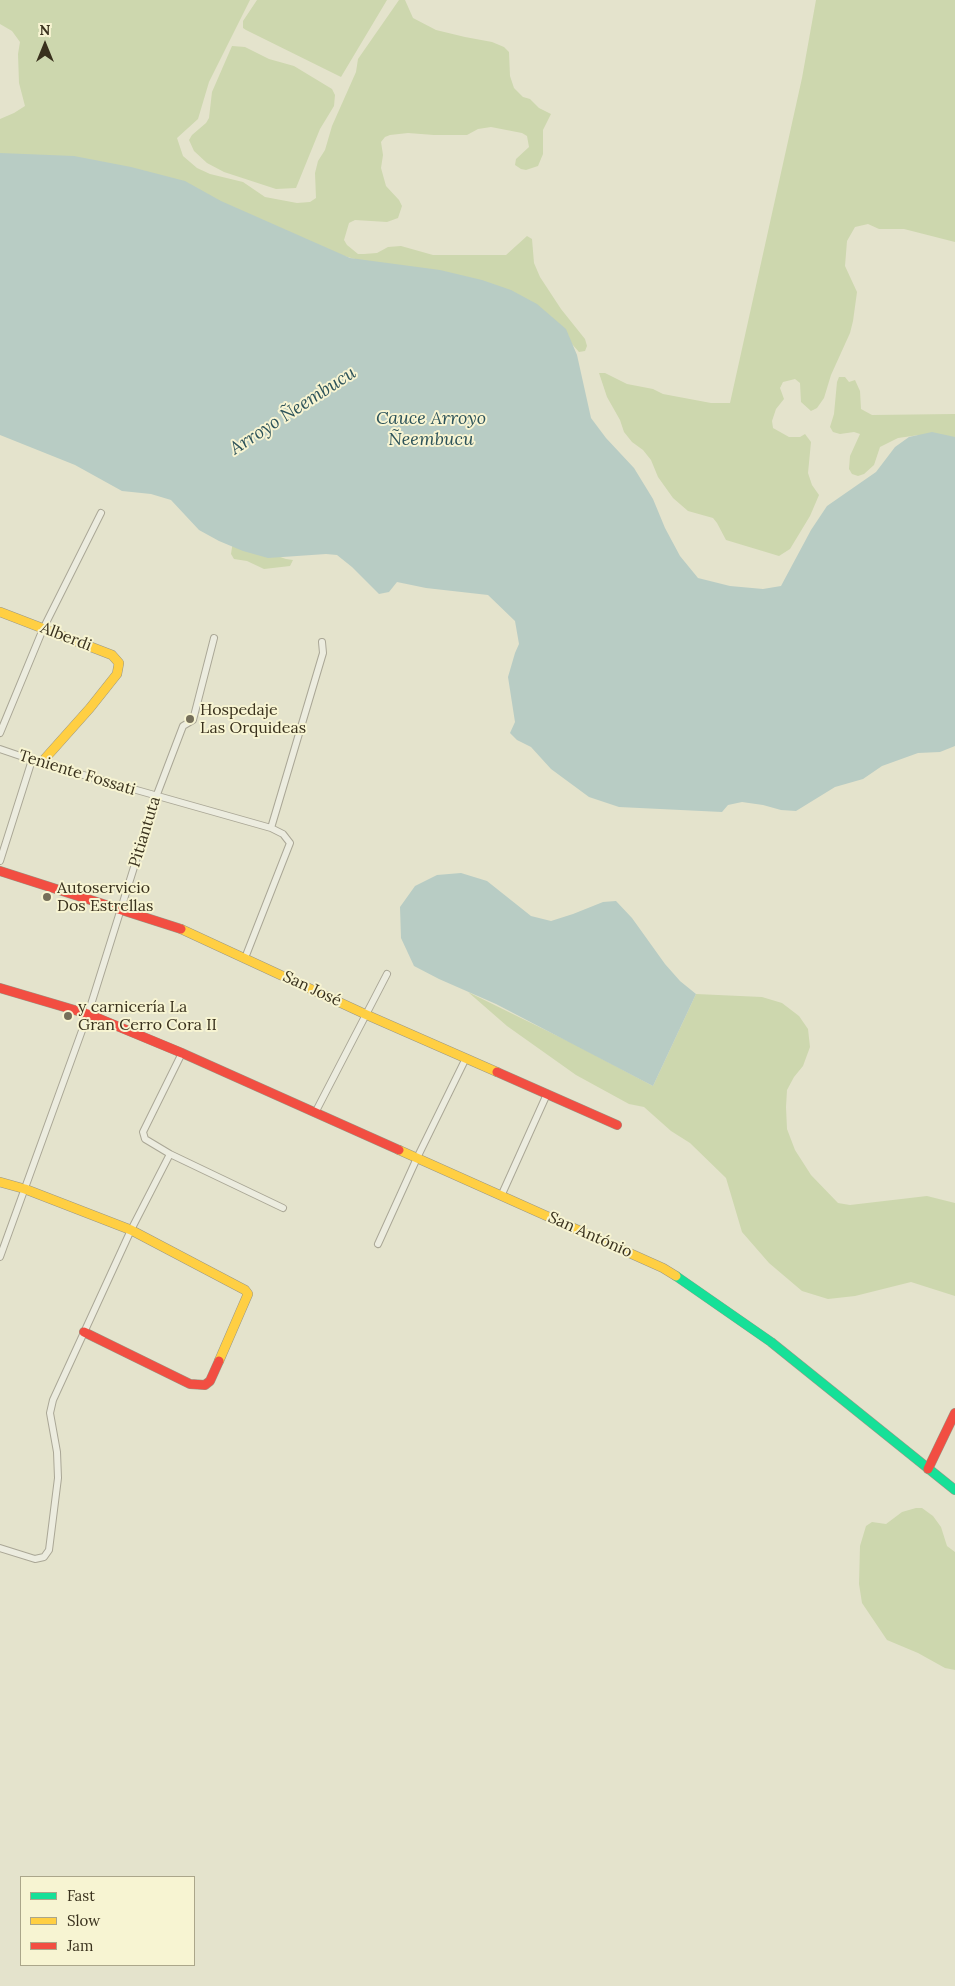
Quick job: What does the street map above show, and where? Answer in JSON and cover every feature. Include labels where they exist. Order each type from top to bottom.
[{"type":"street","points":[[0,733],[43,629],[100,513]]},
{"type":"street","name":"Alberdi","points":[[0,612],[112,655],[119,663],[117,674],[90,708],[41,763]]},
{"type":"street","name":"Pitiantuta","points":[[0,1257],[88,1014],[156,796],[183,726],[193,720],[214,638]]},
{"type":"street","points":[[245,958],[290,843],[283,834],[271,828],[323,653],[322,642]]},
{"type":"street","name":"Teniente Fossati","points":[[0,748],[41,763],[271,828]]},
{"type":"street","points":[[0,861],[32,760]]},
{"type":"street","name":"San José","points":[[0,871],[186,930],[367,1014],[617,1125]]},
{"type":"street","points":[[316,1113],[387,974]]},
{"type":"street","name":"San António","points":[[0,988],[88,1014],[182,1053],[502,1194],[663,1268],[687,1282],[771,1342],[955,1490]]},
{"type":"street","points":[[182,1053],[143,1132],[145,1139],[170,1154],[283,1208]]},
{"type":"street","points":[[378,1244],[417,1158],[466,1058]]},
{"type":"street","points":[[502,1194],[547,1094]]},
{"type":"street","points":[[0,1548],[35,1559],[44,1556],[49,1550],[59,1465],[50,1412],[53,1400],[132,1230],[170,1154]]},
{"type":"street","points":[[0,1182],[25,1189],[132,1230],[245,1290],[248,1294],[214,1372],[205,1385],[190,1384],[84,1332]]},
{"type":"street","points":[[928,1469],[955,1413]]},
{"type":"green space","points":[[0,0],[250,0],[209,82],[198,119],[177,138],[183,156],[197,168],[210,174],[243,182],[265,197],[297,203],[310,202],[316,198],[315,173],[318,161],[325,150],[332,126],[356,72],[358,59],[399,0],[405,0],[413,18],[436,30],[492,42],[504,47],[509,52],[510,76],[514,88],[523,97],[530,99],[539,108],[551,114],[543,130],[543,154],[538,166],[526,170],[515,165],[516,159],[529,147],[527,136],[522,133],[491,127],[478,129],[467,135],[408,133],[390,135],[381,142],[383,155],[381,168],[386,186],[402,206],[398,218],[387,222],[355,220],[349,223],[344,240],[358,254],[377,253],[388,247],[401,246],[433,255],[506,255],[527,236],[532,239],[534,263],[540,277],[561,309],[585,339],[587,346],[585,351],[579,352],[563,334],[452,285],[0,164],[0,119],[25,106],[19,83],[18,54],[20,42],[12,31],[0,24]]},
{"type":"green space","points":[[257,0],[387,0],[341,77],[243,28],[243,21]]},
{"type":"green space","points":[[816,0],[955,0],[955,242],[904,229],[879,229],[868,224],[855,227],[847,241],[845,266],[857,292],[853,321],[850,333],[831,375],[824,398],[817,408],[811,411],[801,402],[800,383],[795,379],[783,382],[780,388],[784,399],[776,409],[772,421],[773,428],[789,437],[800,437],[805,434],[811,442],[808,473],[812,485],[819,495],[810,516],[790,549],[779,556],[726,540],[713,518],[688,511],[673,498],[658,477],[651,460],[624,432],[620,420],[607,397],[599,373],[605,373],[627,384],[653,389],[663,394],[711,403],[730,403],[802,78]]},
{"type":"green space","points":[[232,46],[245,47],[269,59],[294,66],[332,89],[335,95],[334,106],[320,129],[296,188],[276,189],[224,172],[207,163],[194,151],[189,140],[209,118],[212,92]]},
{"type":"green space","points":[[839,377],[845,377],[849,382],[855,380],[860,391],[861,409],[872,415],[955,414],[955,448],[919,435],[898,438],[880,447],[874,465],[864,474],[858,476],[852,474],[849,469],[850,456],[860,434],[854,432],[840,434],[833,432],[830,427],[834,414]]},
{"type":"green space","points":[[233,541],[293,560],[290,566],[264,569],[247,561],[234,559],[231,554]]},
{"type":"green space","points":[[468,992],[574,1044],[653,1086],[696,994],[762,997],[782,1003],[799,1016],[808,1029],[810,1047],[803,1066],[787,1090],[787,1129],[795,1150],[811,1175],[838,1203],[850,1205],[927,1196],[955,1203],[955,1296],[911,1282],[855,1296],[828,1299],[802,1291],[769,1263],[742,1232],[726,1178],[690,1143],[671,1131],[644,1107],[629,1104],[576,1075],[507,1026]]},
{"type":"green space","points":[[922,1508],[933,1516],[941,1527],[947,1546],[955,1552],[955,1670],[945,1668],[918,1653],[887,1640],[862,1603],[859,1584],[860,1546],[866,1526],[872,1522],[886,1524],[902,1512]]},
{"type":"water","name":"Cauce Arroyo Ñeembucu","points":[[0,153],[74,156],[131,167],[185,181],[221,201],[350,258],[440,270],[482,280],[511,290],[537,304],[566,329],[577,355],[591,418],[606,438],[634,468],[653,499],[665,528],[680,556],[698,578],[730,586],[763,589],[781,586],[811,530],[827,506],[876,472],[895,447],[909,437],[932,432],[955,437],[955,746],[940,752],[918,753],[882,766],[863,779],[835,787],[796,811],[742,802],[728,805],[722,812],[619,807],[589,797],[551,769],[531,747],[517,740],[510,733],[515,722],[508,677],[519,644],[515,621],[488,595],[426,588],[397,582],[389,592],[379,594],[337,555],[268,558],[243,551],[199,530],[171,500],[151,494],[122,491],[75,465],[0,435]]},
{"type":"water","points":[[461,873],[487,881],[531,916],[551,921],[603,902],[616,901],[632,918],[665,964],[680,981],[696,994],[653,1086],[496,1004],[414,966],[401,938],[400,907],[415,886],[437,875]]},
{"type":"traffic: fast","points":[[676,1276],[771,1342],[955,1490]]},
{"type":"traffic: slow","points":[[0,612],[112,655],[119,663],[117,674],[90,708],[41,763]]},
{"type":"traffic: slow","points":[[181,929],[367,1015],[497,1072]]},
{"type":"traffic: slow","points":[[399,1150],[663,1268],[676,1276]]},
{"type":"traffic: slow","points":[[0,1182],[25,1189],[131,1230],[245,1290],[248,1294],[219,1361]]},
{"type":"traffic: jam","points":[[0,871],[181,929]]},
{"type":"traffic: jam","points":[[0,988],[88,1014],[182,1053],[399,1150]]},
{"type":"traffic: jam","points":[[497,1072],[617,1125]]},
{"type":"traffic: jam","points":[[84,1332],[190,1384],[205,1385],[210,1381],[219,1361]]},
{"type":"traffic: jam","points":[[928,1469],[955,1413]]},
{"type":"place","name":"Hospedaje Las Orquideas","points":[[190,719]]},
{"type":"place","name":"Autoservicio Dos Estrellas","points":[[47,897]]},
{"type":"place","name":"y carnicería La Gran Cerro Cora II","points":[[68,1016]]},
{"type":"water label","name":"Arroyo Ñeembucu","points":[[293,411]]}]
